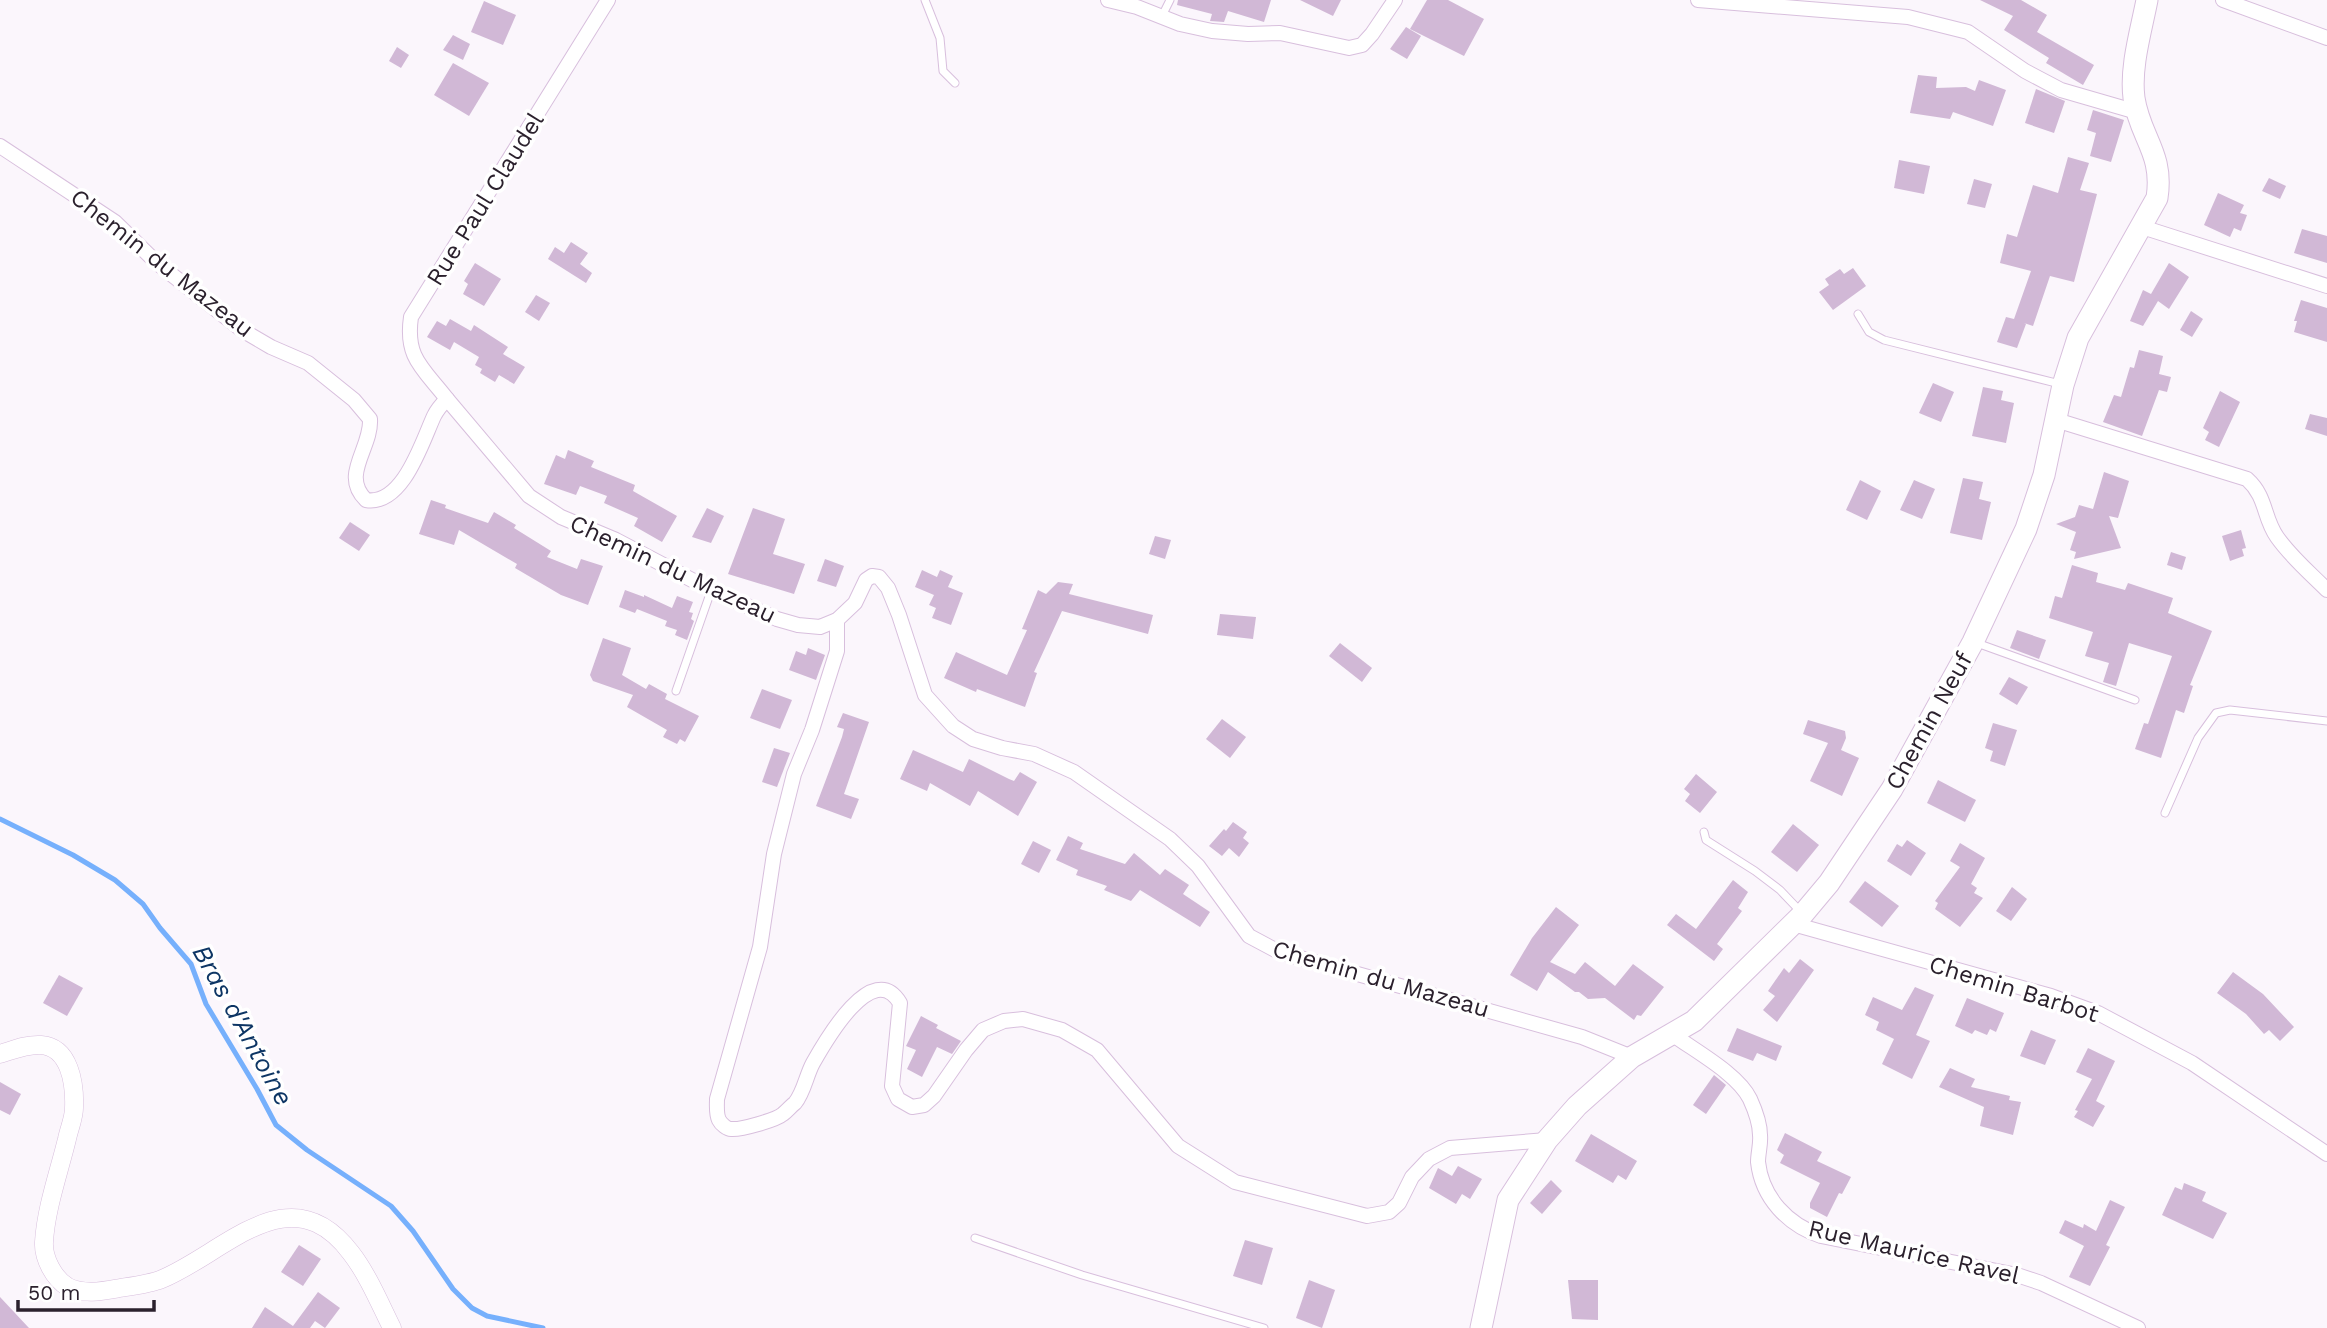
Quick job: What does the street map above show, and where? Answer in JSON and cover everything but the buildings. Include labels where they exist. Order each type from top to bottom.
[{"type":"main road","name":"Chemin Neuf","points":[[1481,1328],[1508,1200],[1547,1140],[1577,1105],[1632,1057],[1694,1021],[1798,919],[1829,883],[1892,789],[1973,642],[2036,503],[2063,385],[2078,338],[2157,198],[2159,166],[2137,112],[2134,80],[2147,0]]},
{"type":"street","name":"Rue Paul Claudel","points":[[447,398],[413,356],[408,338],[411,317],[608,0]]},
{"type":"street","points":[[1108,0],[1137,7],[1180,24],[1212,31],[1279,33],[1349,48],[1362,45],[1373,34],[1395,0]]},
{"type":"street","points":[[1698,0],[1908,17],[1937,22],[1968,32],[2025,71],[2061,90],[2137,112]]},
{"type":"street","points":[[2224,0],[2327,38]]},
{"type":"street","name":"Chemin du Mazeau","points":[[0,146],[115,222],[157,263],[242,330],[308,363],[354,400],[370,419],[368,436],[354,474],[358,489],[366,500],[381,500],[405,479],[435,414],[447,398],[529,496],[561,517],[616,540],[711,590],[777,619],[820,627],[837,620],[855,603],[866,580],[872,576],[879,578],[888,588],[899,615],[925,695],[937,711],[973,739],[1034,754],[1074,772],[1170,839],[1198,866],[1243,929],[1261,944],[1279,952],[1582,1037],[1632,1057]]},
{"type":"street","points":[[2142,226],[2327,286]]},
{"type":"street","points":[[2056,420],[2246,479],[2261,496],[2275,536],[2327,590]]},
{"type":"street","points":[[837,620],[837,651],[812,730],[794,774],[774,854],[760,947],[717,1099],[717,1118],[723,1126],[731,1129],[744,1128],[781,1116],[797,1100],[812,1065],[841,1020],[866,992],[881,988],[893,993],[900,1003],[892,1086],[898,1099],[912,1107],[924,1105],[933,1097],[983,1030],[1004,1021],[1023,1019],[1062,1030],[1097,1050],[1178,1146],[1234,1182],[1367,1216],[1389,1212],[1399,1203],[1412,1177],[1429,1159],[1450,1148],[1547,1140]]},
{"type":"street","name":"Chemin Barbot","points":[[1798,919],[2051,996],[2098,1013],[2192,1063],[2327,1154]]},
{"type":"street","name":"Rue Maurice Ravel","points":[[1672,1034],[1735,1080],[1749,1096],[1760,1134],[1758,1162],[1764,1185],[1775,1206],[1807,1231],[2017,1275],[2041,1283],[2138,1328]]},
{"type":"street","points":[[0,1054],[29,1045],[56,1048],[66,1060],[71,1076],[74,1109],[46,1226],[44,1245],[48,1264],[65,1286],[78,1291],[94,1292],[161,1280],[247,1229],[282,1218],[319,1223],[351,1253],[392,1328]]},
{"type":"lane","points":[[925,0],[940,38],[943,71],[955,83]]},
{"type":"lane","points":[[1162,17],[1170,0]]},
{"type":"lane","points":[[1858,314],[1869,332],[1884,340],[2063,385]]},
{"type":"lane","points":[[677,691],[711,590]]},
{"type":"lane","points":[[1973,642],[2135,700]]},
{"type":"lane","points":[[2165,813],[2198,738],[2216,713],[2230,710],[2327,721]]},
{"type":"lane","points":[[1704,832],[1706,840],[1755,870],[1780,890],[1798,919]]},
{"type":"lane","points":[[975,1238],[1082,1275],[1264,1328]]},
{"type":"waterway","name":"Bras d'Antoine","points":[[0,819],[73,855],[115,880],[143,904],[191,964],[206,1004],[276,1125],[307,1150],[391,1206],[413,1231],[453,1289],[472,1308],[487,1316],[543,1328]]}]
